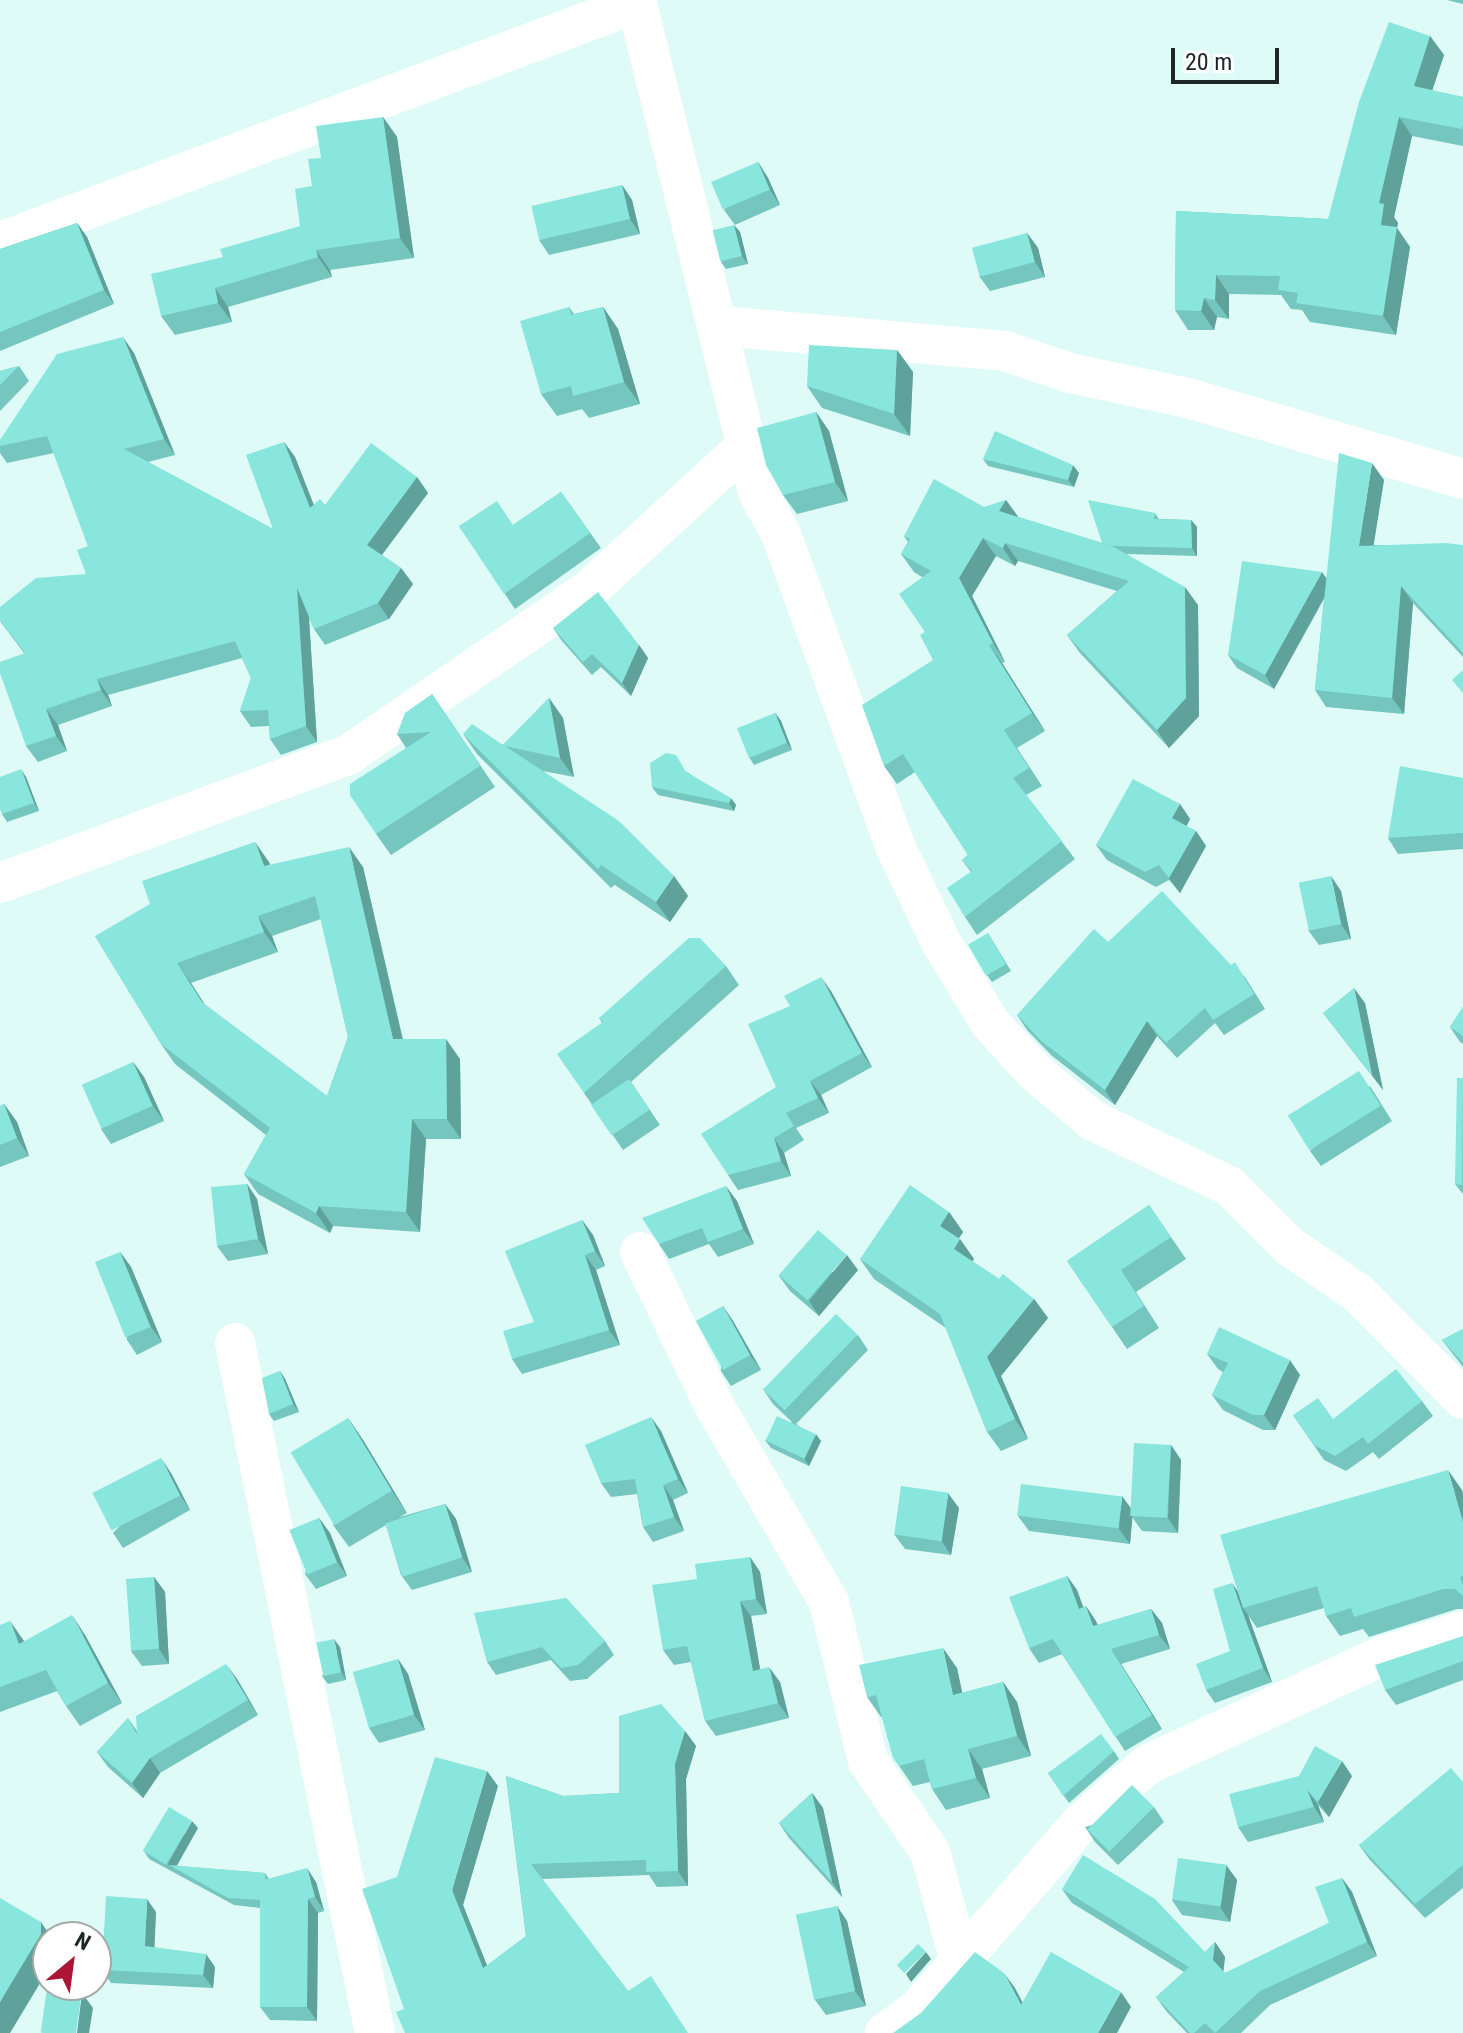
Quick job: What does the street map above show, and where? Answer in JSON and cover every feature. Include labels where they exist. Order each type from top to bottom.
[{"type":"street","points":[[0,242],[636,2],[721,326],[744,448],[895,846],[941,942],[990,1023],[1035,1072],[1092,1120],[1229,1186],[1289,1246],[1358,1293],[1463,1399]]},
{"type":"street","points":[[721,326],[1005,351],[1070,373],[1204,402],[1463,479]]},
{"type":"street","points":[[0,883],[348,755],[589,590],[744,448]]},
{"type":"street","points":[[640,1252],[715,1407],[829,1602],[868,1761],[930,1852],[960,1962]]},
{"type":"street","points":[[235,1343],[375,2033]]},
{"type":"street","points":[[885,2033],[918,2009],[1080,1824],[1147,1765],[1382,1656],[1463,1631]]},
{"type":"building","points":[[1389,22],[1430,36],[1414,86],[1463,97],[1463,124],[1462,129],[1399,117],[1379,203],[1384,204],[1381,225],[1397,227],[1383,316],[1296,303],[1298,293],[1278,290],[1280,276],[1216,275],[1215,300],[1204,298],[1201,311],[1175,310],[1176,211],[1328,219],[1359,102]]},
{"type":"building","points":[[383,117],[400,238],[316,250],[318,257],[215,288],[218,303],[161,316],[151,274],[223,257],[220,249],[300,226],[295,189],[312,186],[308,159],[321,158],[316,126]]},
{"type":"building","points":[[758,162],[770,190],[723,210],[711,182]]},
{"type":"building","points":[[622,185],[630,219],[539,240],[531,206]]},
{"type":"building","points":[[77,223],[104,290],[0,332],[0,249]]},
{"type":"building","points":[[734,225],[742,256],[720,261],[713,230]]},
{"type":"building","points":[[1027,233],[1035,262],[980,277],[972,248]]},
{"type":"building","points":[[569,307],[571,315],[603,307],[624,382],[573,396],[571,386],[541,394],[520,321]]},
{"type":"building","points":[[123,337],[164,439],[124,449],[273,529],[246,455],[284,442],[310,508],[320,499],[325,505],[371,443],[417,477],[367,545],[401,568],[378,603],[314,629],[297,588],[306,726],[270,739],[268,710],[240,711],[251,678],[235,641],[97,679],[101,690],[46,709],[56,736],[26,746],[0,673],[0,662],[25,653],[0,620],[0,607],[36,578],[86,574],[77,550],[88,546],[47,436],[0,446],[0,440],[57,354]]},
{"type":"building","points":[[809,345],[897,350],[894,414],[807,386]]},
{"type":"building","points":[[19,366],[0,385],[0,371]]},
{"type":"building","points":[[816,412],[835,482],[783,495],[766,465],[757,428]]},
{"type":"building","points":[[995,431],[1073,465],[1068,480],[983,459]]},
{"type":"building","points":[[1339,453],[1372,463],[1359,546],[1463,545],[1463,653],[1401,586],[1392,698],[1315,690]]},
{"type":"building","points":[[934,479],[984,507],[1006,500],[999,511],[1112,546],[1185,587],[1186,698],[1157,730],[1067,635],[1129,581],[1005,543],[1003,548],[983,538],[959,578],[993,643],[989,645],[1032,713],[1004,730],[1029,768],[1013,778],[1062,841],[965,917],[947,888],[972,871],[962,860],[968,855],[903,754],[884,766],[862,705],[933,660],[920,635],[925,632],[899,594],[931,571],[901,554],[910,539],[904,536]]},
{"type":"building","points":[[561,492],[590,533],[504,594],[459,526],[497,501],[513,525]]},
{"type":"building","points":[[1088,500],[1155,513],[1154,519],[1191,520],[1192,548],[1102,543]]},
{"type":"building","points":[[1242,561],[1322,572],[1265,675],[1228,655]]},
{"type":"building","points":[[598,592],[639,645],[622,683],[592,654],[583,662],[553,628]]},
{"type":"building","points":[[1463,670],[1463,693],[1452,680]]},
{"type":"building","points":[[432,694],[480,766],[376,834],[350,795],[350,784],[431,732],[397,734],[405,713]]},
{"type":"building","points":[[549,698],[560,758],[505,746],[619,821],[674,876],[656,902],[601,865],[598,869],[463,734],[472,724],[503,745]]},
{"type":"building","points":[[775,713],[787,743],[749,758],[737,728]]},
{"type":"building","points":[[666,753],[676,755],[686,772],[731,798],[729,803],[652,787],[650,763]]},
{"type":"building","points":[[1400,766],[1463,778],[1463,833],[1388,838]]},
{"type":"building","points":[[21,769],[34,803],[2,814],[0,777]]},
{"type":"building","points":[[1133,779],[1180,804],[1172,818],[1196,831],[1169,878],[1159,865],[1145,872],[1096,845]]},
{"type":"building","points":[[255,842],[264,866],[349,847],[393,1039],[446,1039],[447,1119],[412,1119],[406,1212],[319,1206],[316,1213],[244,1174],[270,1128],[161,1044],[95,936],[150,904],[142,881]],"holes":[[[315,896],[348,1037],[327,1096],[202,1002],[177,963],[264,932],[258,916]]]},
{"type":"building","points":[[1331,876],[1341,924],[1309,931],[1299,883]]},
{"type":"building","points":[[1162,891],[1231,965],[1235,962],[1254,994],[1213,1020],[1205,1008],[1166,1043],[1147,1021],[1105,1090],[1040,1040],[1017,1015],[1094,929],[1108,942]]},
{"type":"building","points":[[988,933],[1006,964],[986,976],[968,944]]},
{"type":"building","points":[[689,938],[700,938],[726,966],[584,1093],[557,1054],[603,1022],[599,1018]]},
{"type":"building","points":[[821,977],[862,1053],[810,1081],[818,1098],[786,1113],[794,1126],[774,1138],[781,1161],[728,1175],[701,1134],[776,1087],[748,1024],[790,1006],[784,996]]},
{"type":"building","points":[[1354,988],[1359,1011],[1372,1075],[1323,1013]]},
{"type":"building","points":[[1463,1007],[1463,1036],[1450,1027]]},
{"type":"building","points":[[133,1062],[153,1106],[101,1129],[82,1085]]},
{"type":"building","points":[[1359,1071],[1381,1106],[1309,1150],[1288,1116]]},
{"type":"building","points":[[1457,1078],[1463,1078],[1462,1185],[1455,1184]]},
{"type":"building","points":[[629,1079],[650,1110],[612,1135],[591,1105]]},
{"type":"building","points":[[4,1104],[17,1138],[0,1145],[0,1106]]},
{"type":"building","points":[[247,1184],[258,1239],[217,1246],[211,1187]]},
{"type":"building","points":[[910,1185],[949,1212],[940,1226],[960,1239],[954,1249],[999,1279],[1003,1274],[1034,1299],[987,1357],[1015,1419],[987,1432],[940,1314],[860,1259]]},
{"type":"building","points":[[726,1186],[743,1229],[708,1242],[702,1228],[659,1244],[642,1218]]},
{"type":"building","points":[[1149,1205],[1171,1237],[1121,1270],[1144,1306],[1112,1327],[1067,1261]]},
{"type":"building","points":[[582,1220],[595,1251],[585,1255],[609,1330],[512,1359],[503,1331],[534,1322],[505,1251]]},
{"type":"building","points":[[818,1230],[847,1255],[807,1300],[779,1275]]},
{"type":"building","points":[[120,1252],[150,1327],[125,1337],[95,1262]]},
{"type":"building","points":[[723,1306],[750,1355],[723,1370],[696,1321]]},
{"type":"building","points":[[836,1314],[858,1335],[785,1410],[763,1390]]},
{"type":"building","points":[[1219,1327],[1290,1360],[1264,1415],[1253,1415],[1212,1395],[1228,1363],[1207,1354]]},
{"type":"building","points":[[1463,1329],[1463,1363],[1442,1340]]},
{"type":"building","points":[[1396,1369],[1422,1401],[1368,1444],[1363,1437],[1335,1456],[1314,1445],[1293,1415],[1318,1398],[1333,1419]]},
{"type":"building","points":[[280,1371],[293,1404],[269,1414],[262,1378]]},
{"type":"building","points":[[777,1416],[816,1434],[805,1459],[766,1440]]},
{"type":"building","points":[[651,1417],[678,1479],[663,1485],[674,1517],[643,1527],[635,1479],[601,1483],[585,1445]]},
{"type":"building","points":[[348,1418],[392,1491],[334,1525],[291,1453]]},
{"type":"building","points":[[1134,1443],[1171,1445],[1167,1518],[1130,1516]]},
{"type":"building","points":[[161,1458],[180,1495],[111,1530],[92,1493]]},
{"type":"building","points":[[1448,1470],[1463,1522],[1463,1576],[1460,1577],[1463,1596],[1455,1589],[1443,1589],[1354,1617],[1351,1608],[1326,1616],[1317,1586],[1243,1608],[1220,1535]]},
{"type":"building","points":[[1021,1484],[1122,1496],[1118,1528],[1017,1516]]},
{"type":"building","points":[[901,1486],[949,1493],[942,1541],[894,1535]]},
{"type":"building","points":[[445,1504],[462,1557],[402,1577],[385,1523]]},
{"type":"building","points":[[319,1518],[337,1563],[307,1574],[289,1530]]},
{"type":"building","points":[[750,1557],[756,1599],[740,1601],[753,1671],[769,1667],[778,1703],[705,1721],[687,1646],[663,1650],[652,1585],[697,1579],[695,1564]]},
{"type":"building","points":[[1067,1576],[1079,1609],[1086,1606],[1093,1626],[1151,1609],[1159,1635],[1111,1649],[1152,1715],[1115,1737],[1053,1639],[1029,1648],[1009,1597]]},
{"type":"building","points":[[154,1577],[159,1649],[131,1651],[126,1579]]},
{"type":"building","points":[[1232,1583],[1263,1668],[1206,1690],[1196,1664],[1230,1651],[1213,1589]]},
{"type":"building","points":[[566,1598],[605,1641],[578,1665],[561,1668],[542,1647],[487,1662],[474,1613]]},
{"type":"building","points":[[72,1615],[108,1683],[66,1706],[46,1670],[0,1687],[0,1625],[10,1621],[19,1644]]},
{"type":"building","points":[[1463,1636],[1463,1661],[1385,1690],[1375,1665]]},
{"type":"building","points":[[334,1639],[341,1672],[323,1676],[316,1643]]},
{"type":"building","points":[[943,1648],[953,1695],[1003,1682],[1017,1736],[968,1749],[976,1778],[932,1789],[924,1759],[899,1766],[893,1757],[876,1695],[867,1697],[859,1665]]},
{"type":"building","points":[[398,1659],[414,1715],[369,1728],[353,1672]]},
{"type":"building","points":[[226,1664],[248,1700],[150,1758],[132,1783],[97,1752],[128,1718],[137,1735],[136,1716]]},
{"type":"building","points":[[661,1704],[685,1731],[675,1764],[678,1871],[646,1872],[646,1860],[531,1864],[628,1991],[651,1976],[688,2033],[405,2033],[396,2012],[404,2009],[362,1889],[397,1877],[435,1757],[487,1771],[452,1890],[483,1968],[526,1936],[506,1776],[563,1796],[619,1793],[619,1716]]},
{"type":"building","points":[[1101,1734],[1114,1751],[1063,1796],[1048,1773]]},
{"type":"building","points":[[1315,1746],[1342,1761],[1318,1802],[1307,1790],[1314,1807],[1238,1827],[1229,1794],[1299,1776]]},
{"type":"building","points":[[1451,1768],[1463,1782],[1463,1865],[1415,1904],[1359,1845]]},
{"type":"building","points":[[1132,1785],[1154,1807],[1109,1851],[1087,1830]]},
{"type":"building","points":[[812,1793],[832,1882],[779,1823]]},
{"type":"building","points":[[169,1807],[192,1821],[166,1865],[143,1851]]},
{"type":"building","points":[[1083,1855],[1155,1899],[1205,1952],[1215,1942],[1213,1960],[1225,1973],[1329,1923],[1315,1887],[1342,1878],[1367,1942],[1260,1991],[1215,2033],[1205,2023],[1190,2033],[1156,1997],[1189,1967],[1062,1889]]},
{"type":"building","points":[[1178,1858],[1227,1865],[1221,1906],[1172,1900]]},
{"type":"building","points":[[169,1865],[265,1873],[265,1880],[260,1881],[260,1900],[228,1898]]},
{"type":"building","points":[[307,1868],[315,1897],[308,1899],[307,2007],[260,2007],[260,1881]]},
{"type":"building","points":[[106,1896],[147,1899],[145,1946],[206,1954],[203,1975],[112,1970],[112,1921],[105,1921]]},
{"type":"building","points":[[0,1898],[39,1921],[32,1921],[32,1949],[0,2002]]},
{"type":"building","points":[[837,1906],[855,1991],[814,2000],[796,1915]]},
{"type":"building","points":[[918,1944],[926,1952],[905,1973],[897,1965]]},
{"type":"building","points":[[975,1952],[1004,1973],[1021,2005],[1051,1952],[1121,1992],[1098,2033],[893,2033],[921,2013]]},
{"type":"building","points":[[45,2001],[81,2001],[76,2033],[41,2033]]}]
